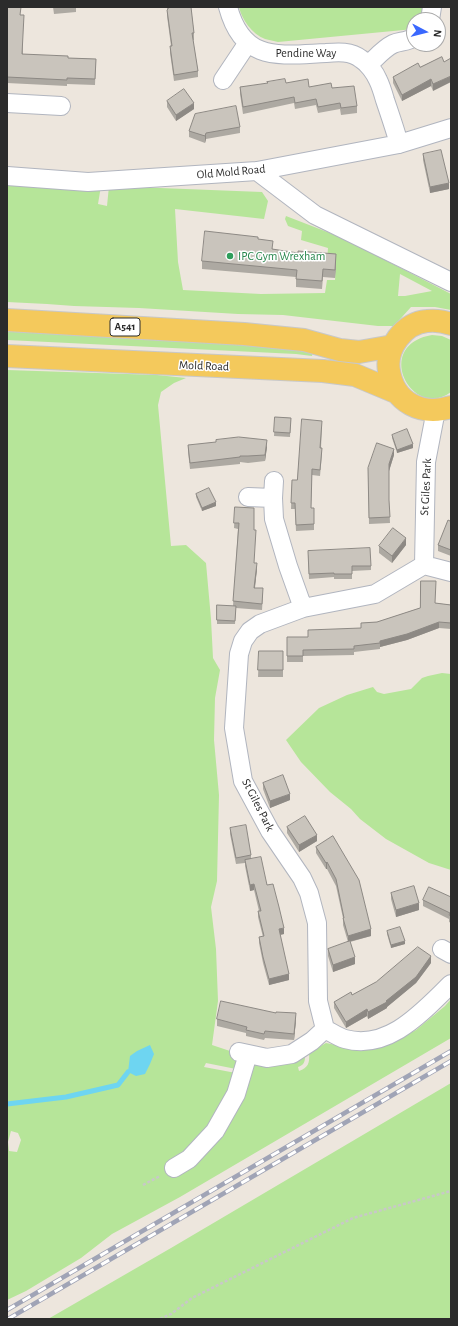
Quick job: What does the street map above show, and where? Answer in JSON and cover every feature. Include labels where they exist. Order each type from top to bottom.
[{"type":"main road","name":"A541","points":[[7,320],[244,334],[304,340],[340,350],[359,352],[393,346]]},
{"type":"main road","points":[[398,394],[392,383],[388,370],[389,358],[393,346],[401,334],[412,326],[425,321],[440,321],[451,324]]},
{"type":"main road","name":"Mold Road","points":[[7,356],[323,371],[355,375],[398,394],[408,403],[422,409],[443,408]]},
{"type":"street","points":[[223,80],[247,44],[236,28],[228,7]]},
{"type":"street","points":[[368,65],[387,48],[394,44],[406,41]]},
{"type":"street","name":"Pendine Way","points":[[247,44],[262,52],[278,54],[338,52],[352,54],[361,59],[368,65],[378,79],[399,144]]},
{"type":"street","points":[[7,103],[50,110]]},
{"type":"street","name":"Old Mold Road","points":[[7,176],[88,182],[257,171],[399,144],[451,128]]},
{"type":"street","points":[[257,171],[315,215],[451,282]]},
{"type":"street","name":"St Giles Park","points":[[325,1029],[318,1001],[318,930],[314,907],[302,878],[270,831],[243,781],[234,728],[239,654],[243,641],[250,631],[260,624],[303,608],[376,594],[424,565],[426,462],[443,408]]},
{"type":"street","points":[[248,497],[273,490],[274,519],[288,566],[303,608]]},
{"type":"street","points":[[424,565],[451,572]]},
{"type":"street","points":[[174,1168],[189,1160],[215,1130],[236,1094],[244,1053],[267,1058],[292,1054],[312,1041],[325,1029],[345,1039],[367,1041],[384,1038],[413,1020],[451,984]]},
{"type":"path","points":[[160,1319],[171,1314],[192,1298],[353,1218],[451,1191]]},
{"type":"green space","points":[[239,7],[426,7],[425,12],[406,12],[406,30],[278,42],[260,37],[248,26],[242,17]]},
{"type":"green space","points":[[7,183],[101,186],[98,204],[107,206],[109,186],[262,192],[268,201],[264,219],[175,209],[178,262],[183,290],[261,294],[325,293],[327,280],[335,280],[336,262],[327,260],[328,248],[301,240],[302,231],[288,226],[285,219],[286,216],[353,242],[451,294],[451,310],[435,307],[411,307],[394,326],[378,326],[283,315],[7,302]],"holes":[[[400,274],[432,291],[398,296]]]},
{"type":"green space","points":[[7,326],[281,346],[313,351],[312,356],[7,340]]},
{"type":"green space","points":[[432,335],[442,336],[451,340],[451,392],[437,398],[423,397],[412,389],[404,378],[401,365],[404,352],[414,342]]},
{"type":"green space","points":[[7,370],[157,375],[186,378],[174,383],[161,392],[158,405],[171,546],[186,545],[206,563],[213,658],[220,670],[215,698],[214,740],[219,795],[217,881],[211,907],[216,949],[218,1001],[212,1045],[236,1053],[236,1069],[206,1063],[204,1067],[236,1073],[232,1088],[191,1161],[246,1070],[253,1071],[254,1063],[305,1056],[304,1063],[298,1067],[299,1071],[308,1065],[309,1053],[326,1043],[336,1045],[396,1040],[416,1030],[445,1006],[451,999],[451,1038],[180,1197],[112,1234],[81,1258],[26,1291],[7,1300]],"holes":[[[11,1131],[18,1133],[21,1140],[17,1152],[9,1151],[8,1142]]]},
{"type":"green space","points":[[442,673],[451,674],[451,870],[429,863],[386,839],[360,819],[351,809],[330,792],[301,762],[286,740],[319,708],[347,695],[373,687],[377,692],[384,694],[411,689],[422,678]]},
{"type":"green space","points":[[451,1083],[451,1319],[48,1319],[171,1248]]},
{"type":"water","points":[[150,1045],[154,1054],[145,1074],[136,1076],[128,1072],[130,1056]]},
{"type":"building","points":[[7,7],[21,7],[20,15],[24,15],[22,54],[96,59],[95,79],[67,78],[67,80],[7,77]]},
{"type":"building","points":[[168,7],[191,7],[194,33],[192,33],[198,71],[174,75],[170,46],[172,46],[167,10]]},
{"type":"building","points":[[442,57],[444,62],[451,58],[451,76],[433,84],[431,79],[402,95],[393,77],[418,63],[420,67]]},
{"type":"building","points":[[285,79],[286,83],[308,79],[309,87],[331,83],[332,88],[354,86],[357,106],[341,108],[340,103],[318,107],[316,99],[295,103],[294,97],[243,107],[240,87]]},
{"type":"building","points":[[184,89],[194,103],[176,115],[167,101]]},
{"type":"building","points":[[236,106],[240,127],[206,133],[205,136],[189,131],[195,114]]},
{"type":"building","points":[[441,150],[449,183],[430,187],[423,154]]},
{"type":"building","points":[[205,231],[258,237],[258,239],[273,241],[272,249],[298,253],[298,251],[336,254],[335,270],[323,269],[322,281],[296,279],[297,270],[202,261]]},
{"type":"building","points":[[275,417],[291,418],[290,433],[274,432]]},
{"type":"building","points":[[302,419],[322,421],[320,448],[322,448],[320,470],[312,469],[311,508],[314,508],[314,524],[296,525],[295,503],[291,503],[292,480],[297,480]]},
{"type":"building","points":[[407,429],[413,444],[397,450],[392,435]]},
{"type":"building","points":[[239,437],[267,440],[265,455],[240,456],[190,463],[188,445],[216,442],[216,440]]},
{"type":"building","points":[[377,443],[394,449],[389,464],[390,517],[369,518],[368,468]]},
{"type":"building","points":[[209,488],[216,502],[202,508],[196,494]]},
{"type":"building","points":[[235,507],[254,508],[254,530],[256,530],[254,563],[257,563],[254,588],[263,588],[262,604],[233,601],[239,523],[234,523]]},
{"type":"building","points":[[451,518],[451,550],[438,545],[448,520],[450,521]]},
{"type":"building","points":[[393,528],[406,538],[392,556],[379,546]]},
{"type":"building","points":[[370,548],[371,566],[352,566],[352,574],[309,574],[308,551]]},
{"type":"building","points":[[421,581],[436,581],[435,603],[451,605],[451,623],[439,622],[407,634],[380,641],[380,643],[354,646],[354,649],[303,650],[303,656],[287,656],[287,637],[308,637],[308,630],[361,628],[361,623],[377,622],[420,608]]},
{"type":"building","points":[[217,605],[236,606],[235,621],[217,620]]},
{"type":"building","points":[[259,651],[283,651],[283,670],[258,670]]},
{"type":"building","points":[[283,775],[290,794],[270,801],[263,783]]},
{"type":"building","points":[[305,816],[317,835],[299,845],[287,827]]},
{"type":"building","points":[[246,825],[251,855],[236,858],[230,828]]},
{"type":"building","points":[[333,836],[359,880],[371,929],[348,936],[336,879],[327,862],[326,863],[316,847]]},
{"type":"building","points":[[261,857],[267,885],[273,884],[279,907],[284,928],[279,929],[289,974],[269,979],[259,937],[264,936],[258,911],[261,911],[254,884],[250,885],[245,860]]},
{"type":"building","points":[[414,886],[419,903],[396,910],[391,893]]},
{"type":"building","points":[[429,887],[451,897],[451,916],[449,915],[450,913],[423,900]]},
{"type":"building","points":[[400,927],[405,941],[391,945],[387,931]]},
{"type":"building","points":[[350,941],[355,957],[333,965],[328,949]]},
{"type":"building","points":[[418,947],[431,956],[416,977],[386,1001],[387,1002],[368,1012],[367,1009],[346,1022],[334,1002],[351,992],[352,995],[376,982]]},
{"type":"building","points":[[221,1001],[276,1013],[296,1013],[294,1034],[265,1031],[264,1034],[246,1030],[247,1027],[217,1019]]},
{"type":"waterway","points":[[7,1104],[66,1097],[118,1085],[128,1072]]},
{"type":"railway","points":[[7,1310],[451,1051]]},
{"type":"railway","points":[[8,1319],[451,1061]]},
{"type":"place","name":"IPC Gym Wrexham","points":[[230,256]]}]
